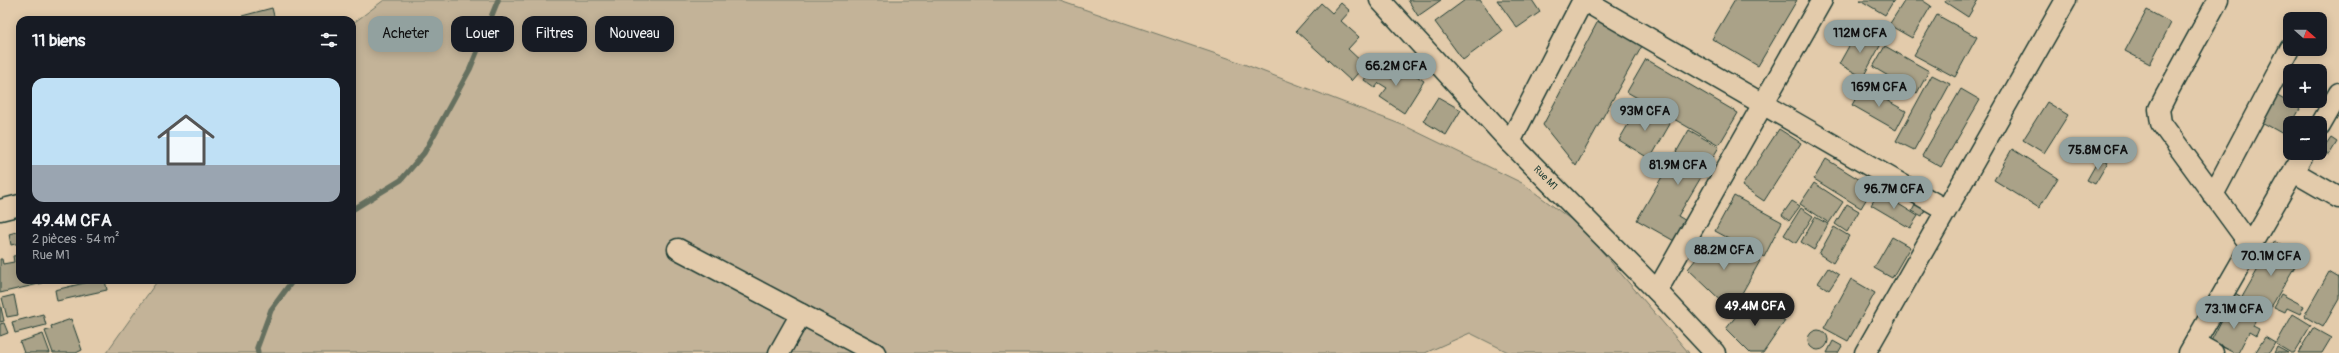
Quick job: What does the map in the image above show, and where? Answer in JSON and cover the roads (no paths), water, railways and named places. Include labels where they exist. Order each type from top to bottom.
[{"type":"street","name":"Rue M1","points":[[1380,0],[1510,142],[1658,291],[1715,353]]},
{"type":"street","points":[[1510,142],[1583,0],[1946,210]]},
{"type":"street","points":[[1658,291],[1822,0]]},
{"type":"street","points":[[1865,353],[2066,0]]},
{"type":"street","points":[[2218,0],[2159,109],[2161,123],[2251,246]]},
{"type":"street","points":[[2213,195],[2286,56]]},
{"type":"street","points":[[2326,116],[2339,93]]},
{"type":"street","points":[[2213,353],[2192,348],[2300,160]]},
{"type":"street","points":[[2294,172],[2339,198]]},
{"type":"street","points":[[0,210],[16,207]]},
{"type":"street","points":[[678,248],[875,353]]},
{"type":"street","points":[[779,353],[801,314]]},
{"type":"waterway","points":[[356,208],[401,180],[424,153],[470,69],[498,0]]},
{"type":"waterway","points":[[258,353],[257,348],[271,310],[290,284]]}]
